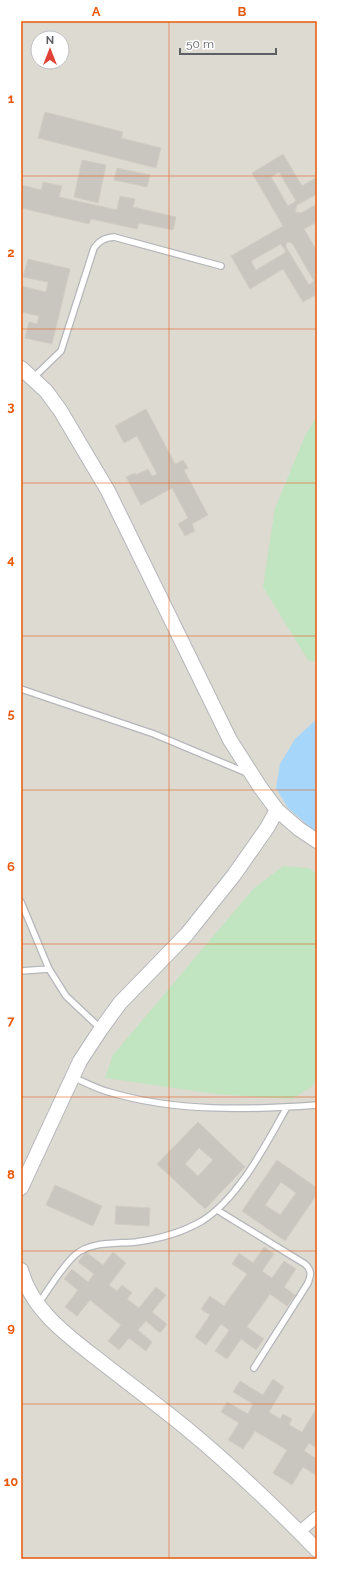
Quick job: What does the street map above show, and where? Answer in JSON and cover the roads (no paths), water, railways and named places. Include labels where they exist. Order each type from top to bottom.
[{"type":"street","points":[[21,368],[46,391],[60,410],[108,491],[230,740],[277,810],[317,841]]},
{"type":"street","points":[[21,1188],[80,1061],[101,1029],[120,1003],[191,928],[234,875],[267,828],[277,810]]},
{"type":"street","points":[[21,1270],[24,1283],[38,1305],[65,1333],[186,1428],[267,1499],[317,1550]]},
{"type":"street","points":[[299,1532],[317,1517]]},
{"type":"lane","points":[[32,378],[61,351],[94,248],[104,238],[114,237],[220,266]]},
{"type":"lane","points":[[21,689],[154,734],[253,775]]},
{"type":"lane","points":[[21,902],[49,969],[66,996],[101,1029]]},
{"type":"lane","points":[[21,971],[49,969]]},
{"type":"lane","points":[[73,1077],[108,1092],[143,1101],[196,1107],[256,1109],[317,1105]]},
{"type":"lane","points":[[38,1305],[62,1270],[75,1255],[90,1247],[137,1242],[162,1237],[183,1230],[202,1221],[217,1210],[246,1177],[287,1107]]},
{"type":"lane","points":[[217,1210],[305,1264],[311,1273],[308,1283],[254,1368]]},
{"type":"water","points":[[317,719],[317,833],[288,808],[276,788],[280,764],[295,739]]}]
